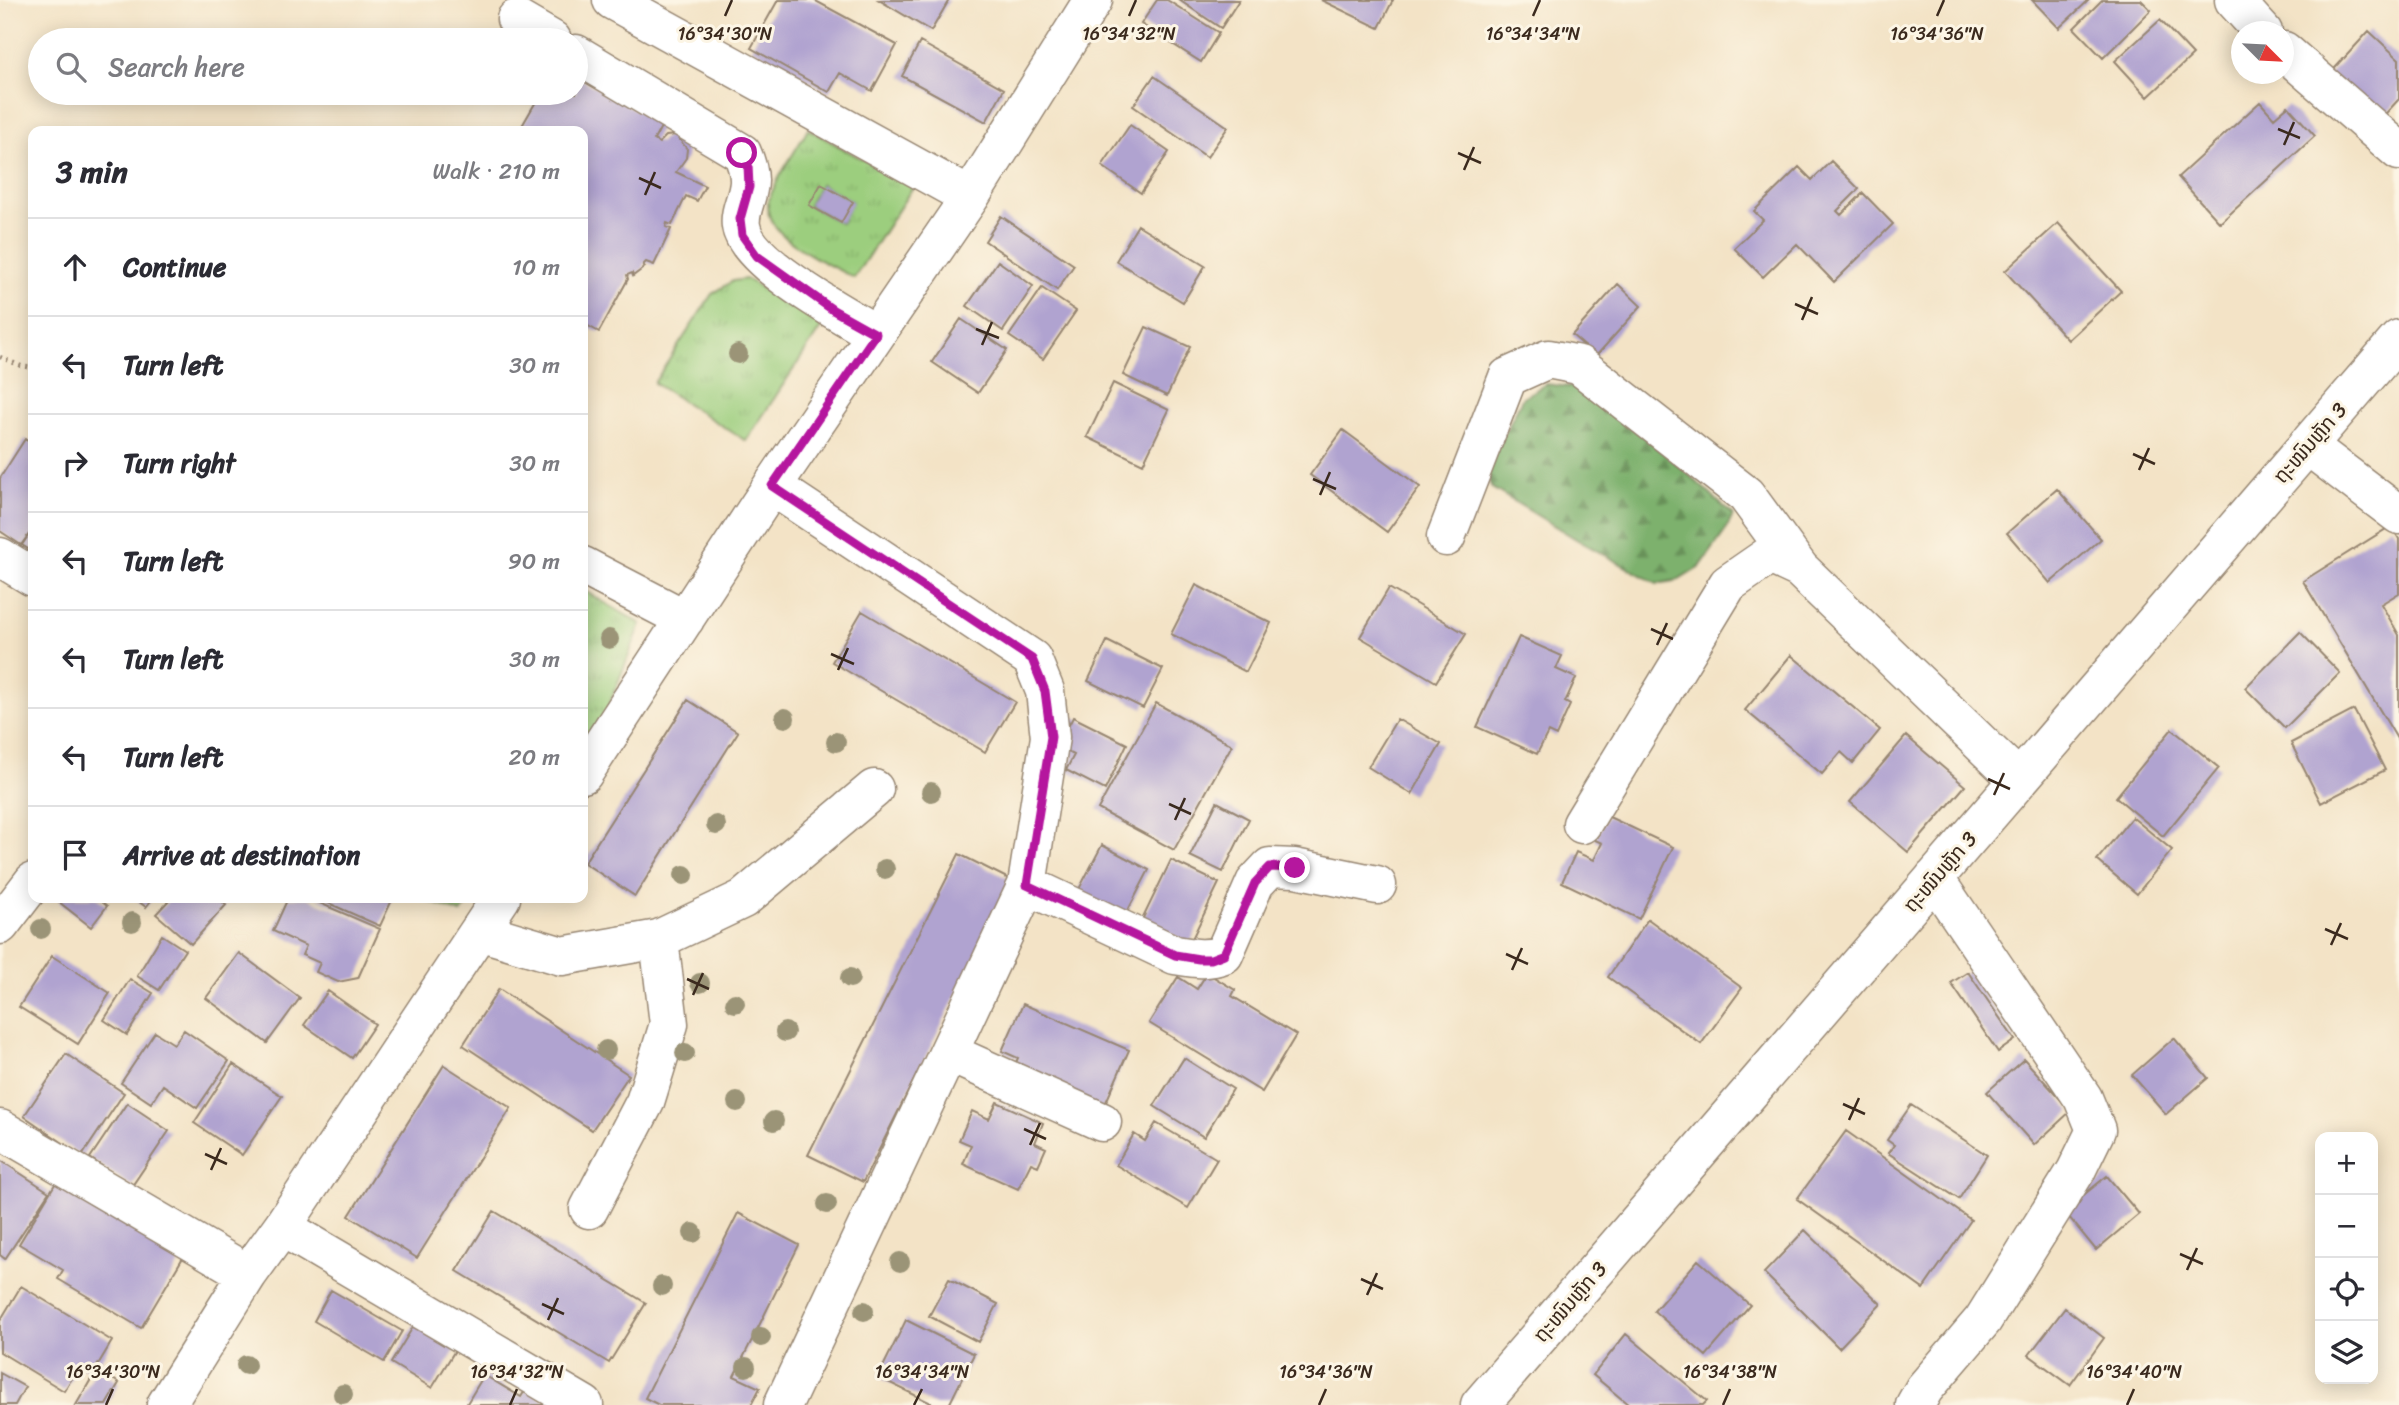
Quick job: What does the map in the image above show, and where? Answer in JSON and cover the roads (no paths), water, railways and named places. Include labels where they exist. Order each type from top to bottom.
[{"type":"street","points":[[612,0],[970,197]]},
{"type":"street","points":[[588,766],[772,486],[970,197],[1093,0]]},
{"type":"street","points":[[2234,0],[2253,21]]},
{"type":"street","points":[[516,19],[531,28]]},
{"type":"street","points":[[2294,60],[2399,151]]},
{"type":"street","points":[[588,61],[742,153],[748,165],[749,187],[740,219],[742,235],[757,256],[833,310],[876,334]]},
{"type":"street","name":"ຖະໜົນຫຼັກ 3","points":[[1480,1405],[2399,339]]},
{"type":"street","points":[[1446,537],[1508,377],[1548,359],[1579,365],[1746,495],[1800,569],[2019,780]]},
{"type":"street","points":[[2308,445],[2399,515]]},
{"type":"street","points":[[772,486],[1032,659],[1045,691],[1051,737],[1027,885],[783,1405]]},
{"type":"street","points":[[1582,824],[1728,584],[1770,555],[1800,569]]},
{"type":"street","points":[[0,556],[28,574]]},
{"type":"street","points":[[588,569],[685,619]]},
{"type":"street","points":[[479,931],[562,956],[659,939],[743,899],[874,789]]},
{"type":"street","points":[[1027,885],[1175,955],[1199,959],[1211,959],[1224,954],[1255,883],[1270,867],[1295,868],[1377,886]]},
{"type":"street","points":[[1914,1405],[1924,1389],[1983,1320],[2076,1171],[2096,1130],[2083,1098],[1934,878]]},
{"type":"street","points":[[0,925],[28,889]]},
{"type":"street","points":[[166,1405],[248,1274],[498,903]]},
{"type":"street","points":[[589,1209],[645,1102],[669,1024],[659,939]]},
{"type":"street","points":[[949,1053],[1102,1122]]},
{"type":"street","points":[[0,1129],[248,1274]]},
{"type":"street","points":[[282,1227],[584,1405]]}]
